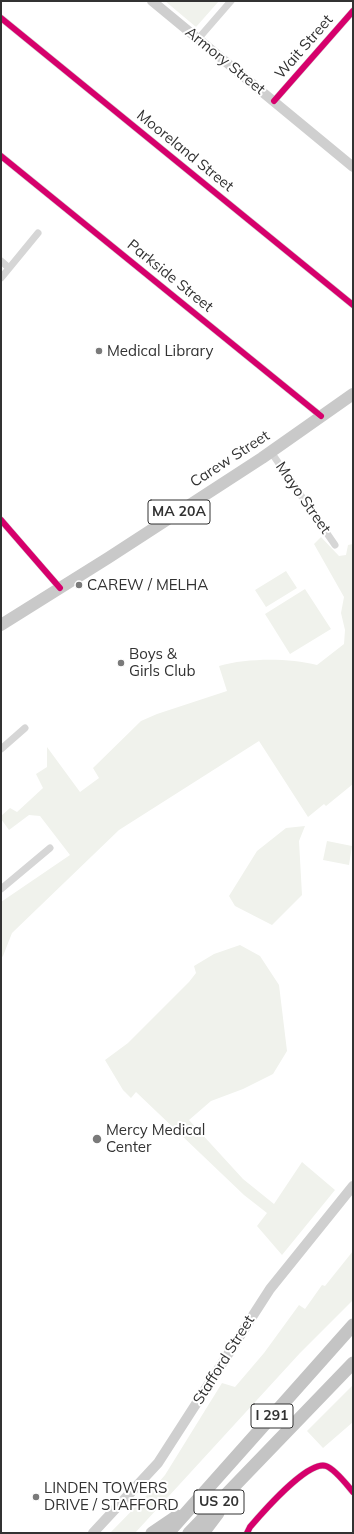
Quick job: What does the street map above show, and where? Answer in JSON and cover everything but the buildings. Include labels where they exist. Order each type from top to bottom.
[{"type":"highway","name":"I 291","points":[[190,1507],[353,1325]]},
{"type":"highway","name":"I 291","points":[[249,1472],[353,1363]]},
{"type":"highway","points":[[203,1533],[249,1472]]},
{"type":"highway","name":"US 20","points":[[189,1533],[249,1472]]},
{"type":"highway","points":[[152,1533],[190,1507]]},
{"type":"highway","name":"US 20","points":[[168,1533],[190,1507]]},
{"type":"main road","name":"Armory Street","points":[[152,1],[353,167]]},
{"type":"main road","name":"Carew Street","points":[[1,625],[271,452],[353,394]]},
{"type":"main road","name":"Stafford Street","points":[[93,1533],[158,1463],[270,1289],[353,1186]]},
{"type":"street","points":[[198,39],[231,1]]},
{"type":"street","name":"Wait Street","points":[[274,101],[353,11]]},
{"type":"street","name":"Mooreland Street","points":[[1,18],[353,305]]},
{"type":"street","name":"Parkside Street","points":[[1,156],[321,416]]},
{"type":"street","points":[[1,278],[38,233]]},
{"type":"street","points":[[1,261],[9,268]]},
{"type":"street","name":"Mayo Street","points":[[271,452],[335,545]]},
{"type":"street","points":[[1,520],[60,588]]},
{"type":"street","points":[[1,749],[25,728]]},
{"type":"street","points":[[1,889],[50,848]]},
{"type":"street","points":[[247,1533],[250,1527],[265,1510],[290,1485],[302,1475],[318,1466],[325,1465],[332,1469],[353,1492]]},
{"type":"shaded area","points":[[165,1],[219,1],[196,27]]},
{"type":"shaded area","points":[[321,537],[339,556],[346,555],[348,545],[353,544],[353,784],[326,806],[324,804],[308,817],[259,741],[119,830],[12,933],[1,958],[1,902],[70,855],[40,816],[29,815],[9,830],[1,819],[1,816],[10,808],[17,812],[43,788],[36,774],[47,767],[47,747],[80,792],[99,778],[93,768],[141,721],[157,714],[227,691],[219,666],[255,660],[294,661],[317,665],[344,644],[345,630],[341,613],[344,597],[314,544]]},
{"type":"shaded area","points":[[286,571],[297,588],[266,607],[255,590]]},
{"type":"shaded area","points":[[305,589],[331,629],[290,654],[265,614]]},
{"type":"shaded area","points":[[305,826],[299,841],[302,895],[272,925],[235,906],[229,896],[257,851],[286,828]]},
{"type":"shaded area","points":[[327,841],[352,846],[349,865],[323,860]]},
{"type":"shaded area","points":[[240,945],[260,956],[279,985],[287,1051],[273,1074],[243,1089],[211,1101],[189,1120],[243,1179],[274,1204],[302,1162],[335,1190],[282,1255],[257,1226],[267,1213],[244,1195],[136,1092],[131,1098],[123,1090],[105,1060],[128,1043],[189,982],[196,973],[194,966],[214,954]]},
{"type":"shaded area","points":[[353,1251],[353,1300],[300,1353],[135,1533],[110,1533],[165,1475],[222,1383],[235,1387],[264,1353],[299,1305],[305,1309],[322,1285],[325,1286]]},
{"type":"shaded area","points":[[353,1385],[353,1422],[323,1448],[307,1431]]},
{"type":"cycle path","points":[[274,101],[353,11]]},
{"type":"cycle path","points":[[1,18],[353,305]]},
{"type":"cycle path","points":[[1,156],[321,416]]},
{"type":"cycle path","points":[[1,520],[60,588]]},
{"type":"cycle path","points":[[247,1533],[256,1520],[286,1489],[308,1471],[318,1466],[326,1466],[333,1470],[353,1492]]},
{"type":"place","name":"Medical Library","points":[[99,351]]},
{"type":"place","name":"CAREW / MELHA","points":[[79,585]]},
{"type":"place","name":"Boys & Girls Club","points":[[121,663]]},
{"type":"place","name":"Mercy Medical Center","points":[[97,1139]]},
{"type":"place","name":"LINDEN TOWERS DRIVE / STAFFORD","points":[[36,1497]]}]
